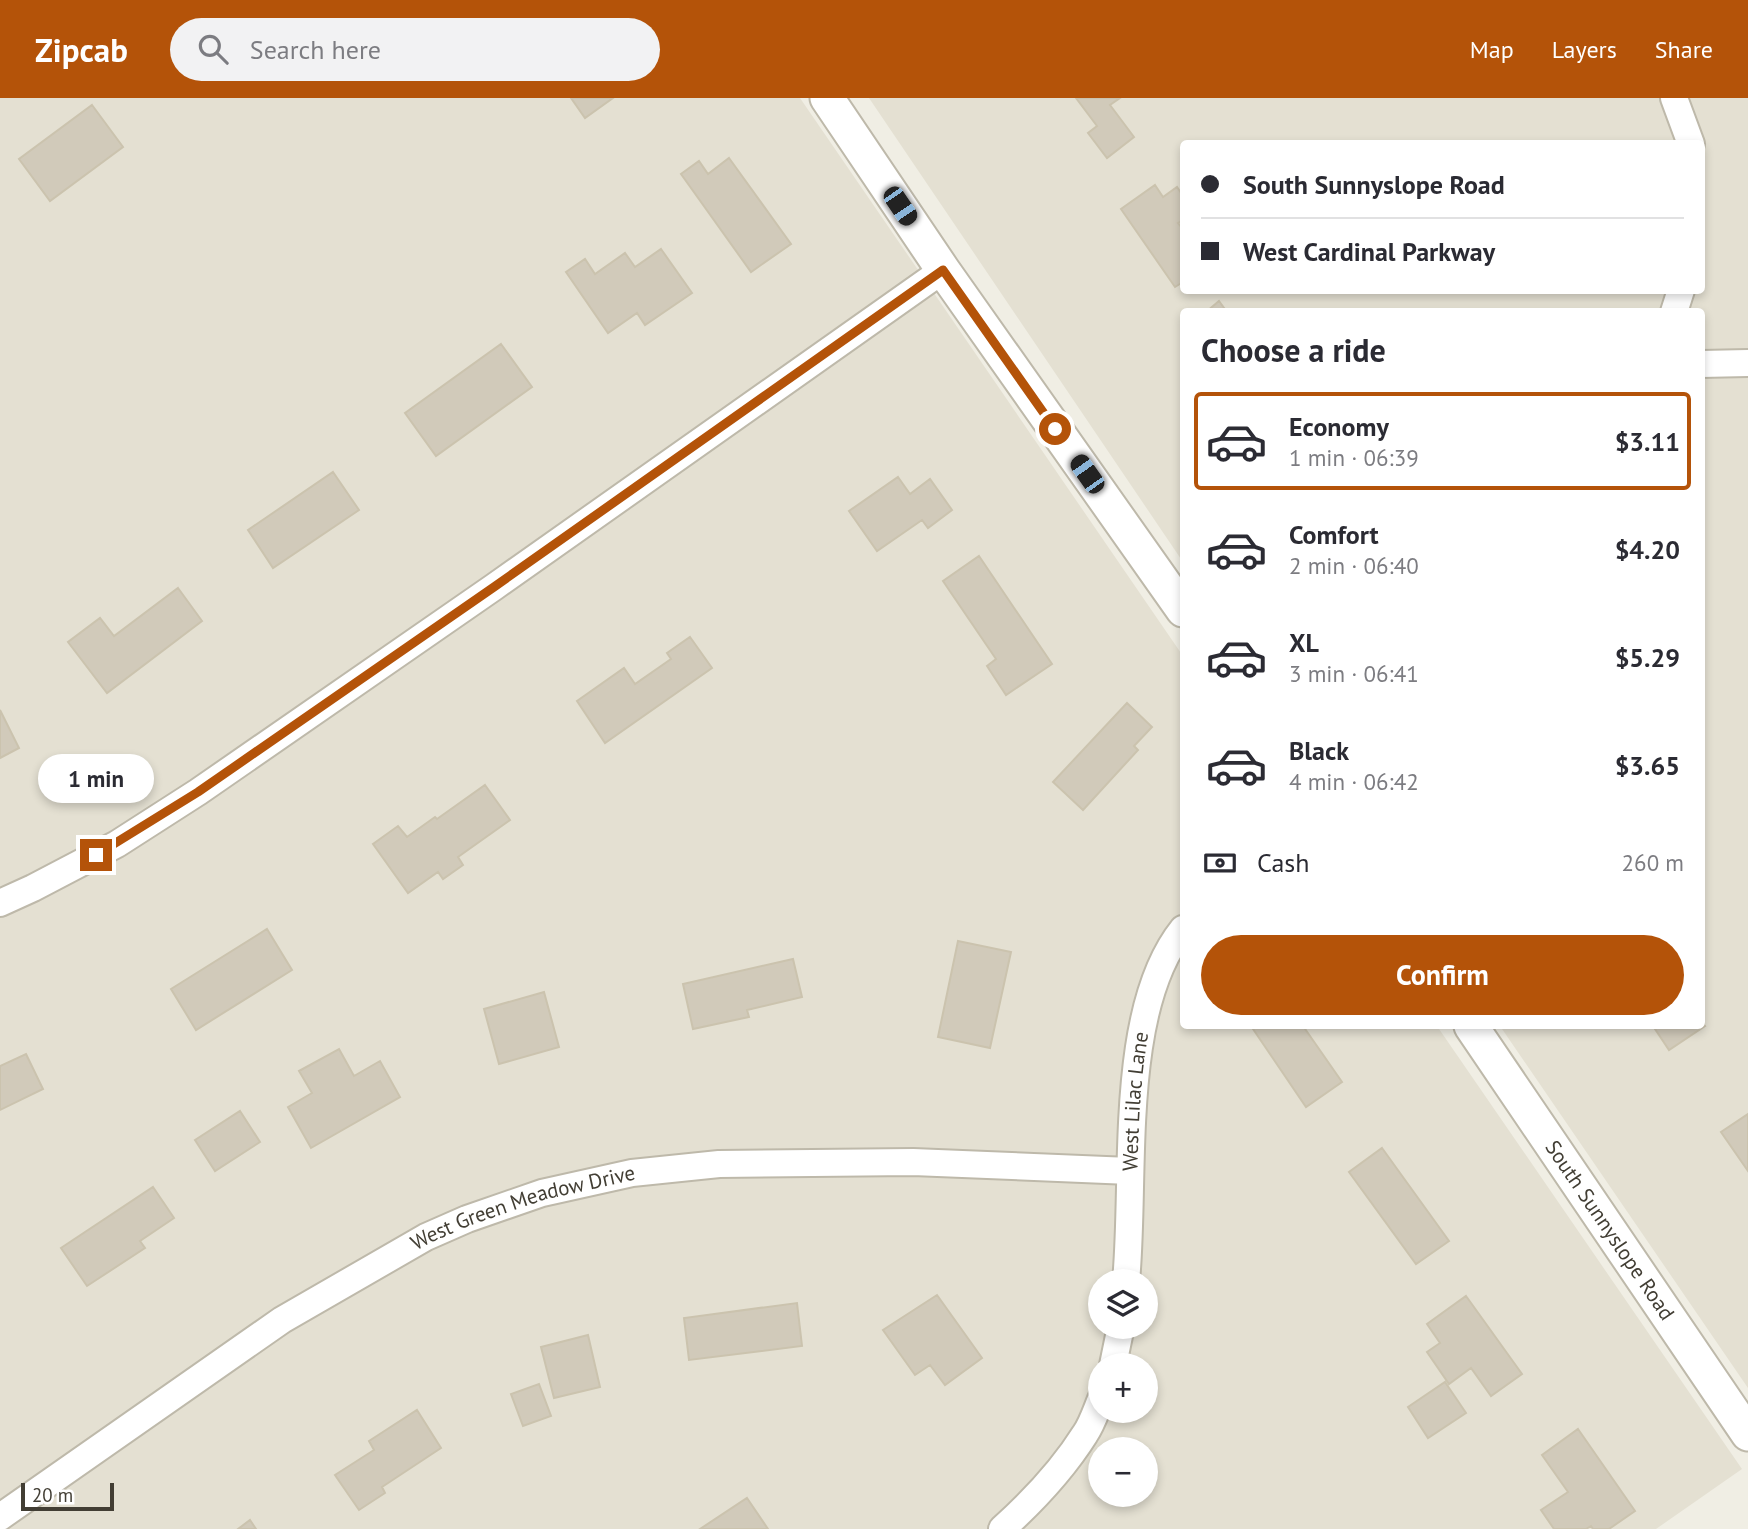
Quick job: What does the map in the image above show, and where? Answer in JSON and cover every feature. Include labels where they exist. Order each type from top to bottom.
[{"type":"street","points":[[827,98],[943,270],[1180,606]]},
{"type":"street","points":[[1674,98],[1690,140]]},
{"type":"street","points":[[0,903],[117,844],[198,792],[943,270]]},
{"type":"street","points":[[1705,364],[1748,363]]},
{"type":"street","name":"West Lilac Lane","points":[[1126,1269],[1139,1042],[1146,1006],[1167,954],[1180,934]]},
{"type":"street","name":"South Sunnyslope Road","points":[[1473,1029],[1748,1434]]},
{"type":"street","name":"West Green Meadow Drive","points":[[0,1517],[282,1320],[426,1237],[467,1219],[542,1194],[632,1173],[719,1164],[914,1162],[1130,1171]]},
{"type":"street","points":[[1002,1529],[1020,1513],[1061,1466],[1091,1423]]},
{"type":"shaded area","points":[[0,98],[800,98],[1180,652],[1180,1029],[1439,1029],[1742,1469],[1656,1529],[0,1529]]},
{"type":"shaded area","points":[[869,98],[1748,98],[1748,1388],[1502,1029],[1705,1029],[1705,308],[1180,308],[1180,558]]},
{"type":"building","points":[[571,98],[613,98],[585,118]]},
{"type":"building","points":[[1076,98],[1120,98],[1110,105],[1134,137],[1107,158],[1088,133],[1097,126]]},
{"type":"building","points":[[92,105],[123,147],[50,201],[19,159]]},
{"type":"building","points":[[729,158],[791,244],[751,272],[681,174],[699,161],[708,174]]},
{"type":"building","points":[[1155,185],[1163,197],[1177,187],[1180,192],[1180,284],[1175,287],[1121,209]]},
{"type":"building","points":[[661,249],[692,293],[645,325],[637,313],[608,333],[566,272],[585,259],[595,274],[625,253],[635,267]]},
{"type":"building","points":[[1219,301],[1224,308],[1211,308]]},
{"type":"building","points":[[501,344],[532,387],[436,456],[405,413]]},
{"type":"building","points":[[333,472],[359,510],[273,568],[248,530]]},
{"type":"building","points":[[898,477],[910,494],[930,479],[952,510],[928,528],[922,520],[877,551],[849,511]]},
{"type":"building","points":[[979,556],[1052,664],[1006,695],[987,666],[996,659],[943,581]]},
{"type":"building","points":[[178,588],[202,621],[107,693],[68,642],[100,618],[114,636]]},
{"type":"building","points":[[690,637],[712,668],[605,743],[577,701],[624,668],[635,684],[671,659],[667,653]]},
{"type":"building","points":[[1127,703],[1152,727],[1134,746],[1138,750],[1083,810],[1053,782]]},
{"type":"building","points":[[0,710],[19,748],[0,758]]},
{"type":"building","points":[[485,785],[510,820],[458,857],[463,865],[443,879],[438,872],[408,893],[373,844],[398,826],[407,837]]},
{"type":"building","points":[[267,929],[292,970],[196,1030],[171,989]]},
{"type":"building","points":[[958,941],[1011,952],[990,1048],[938,1037]]},
{"type":"building","points":[[793,959],[802,997],[747,1010],[749,1017],[693,1029],[683,984]]},
{"type":"building","points":[[544,992],[559,1047],[499,1064],[484,1009]]},
{"type":"building","points":[[1253,1029],[1305,1029],[1342,1082],[1306,1107]]},
{"type":"building","points":[[1655,1029],[1700,1029],[1669,1050]]},
{"type":"building","points":[[339,1049],[354,1076],[380,1061],[400,1097],[311,1148],[288,1107],[312,1093],[299,1071]]},
{"type":"building","points":[[26,1054],[43,1089],[0,1110],[0,1066]]},
{"type":"building","points":[[240,1111],[260,1142],[215,1171],[195,1140]]},
{"type":"building","points":[[1748,1114],[1748,1171],[1721,1132]]},
{"type":"building","points":[[1382,1148],[1449,1241],[1416,1264],[1349,1172]]},
{"type":"building","points":[[153,1187],[174,1218],[140,1241],[145,1248],[87,1286],[61,1248]]},
{"type":"building","points":[[937,1295],[982,1358],[945,1385],[930,1365],[915,1375],[883,1330]]},
{"type":"building","points":[[1466,1296],[1522,1374],[1491,1396],[1471,1368],[1449,1384],[1427,1352],[1440,1343],[1427,1324]]},
{"type":"building","points":[[797,1303],[802,1346],[689,1360],[684,1318]]},
{"type":"building","points":[[588,1335],[600,1387],[554,1398],[541,1347]]},
{"type":"building","points":[[1445,1382],[1466,1413],[1428,1438],[1408,1407]]},
{"type":"building","points":[[539,1384],[551,1416],[523,1426],[511,1394]]},
{"type":"building","points":[[417,1410],[441,1448],[382,1487],[385,1493],[359,1510],[335,1475],[374,1450],[369,1441]]},
{"type":"building","points":[[1578,1429],[1635,1511],[1609,1529],[1593,1529],[1591,1526],[1586,1529],[1554,1529],[1541,1510],[1568,1492],[1542,1455]]},
{"type":"building","points":[[747,1498],[768,1529],[700,1529]]},
{"type":"building","points":[[250,1520],[256,1529],[238,1529]]},
{"type":"route","points":[[96,855],[198,792],[943,270],[1055,429]]}]
